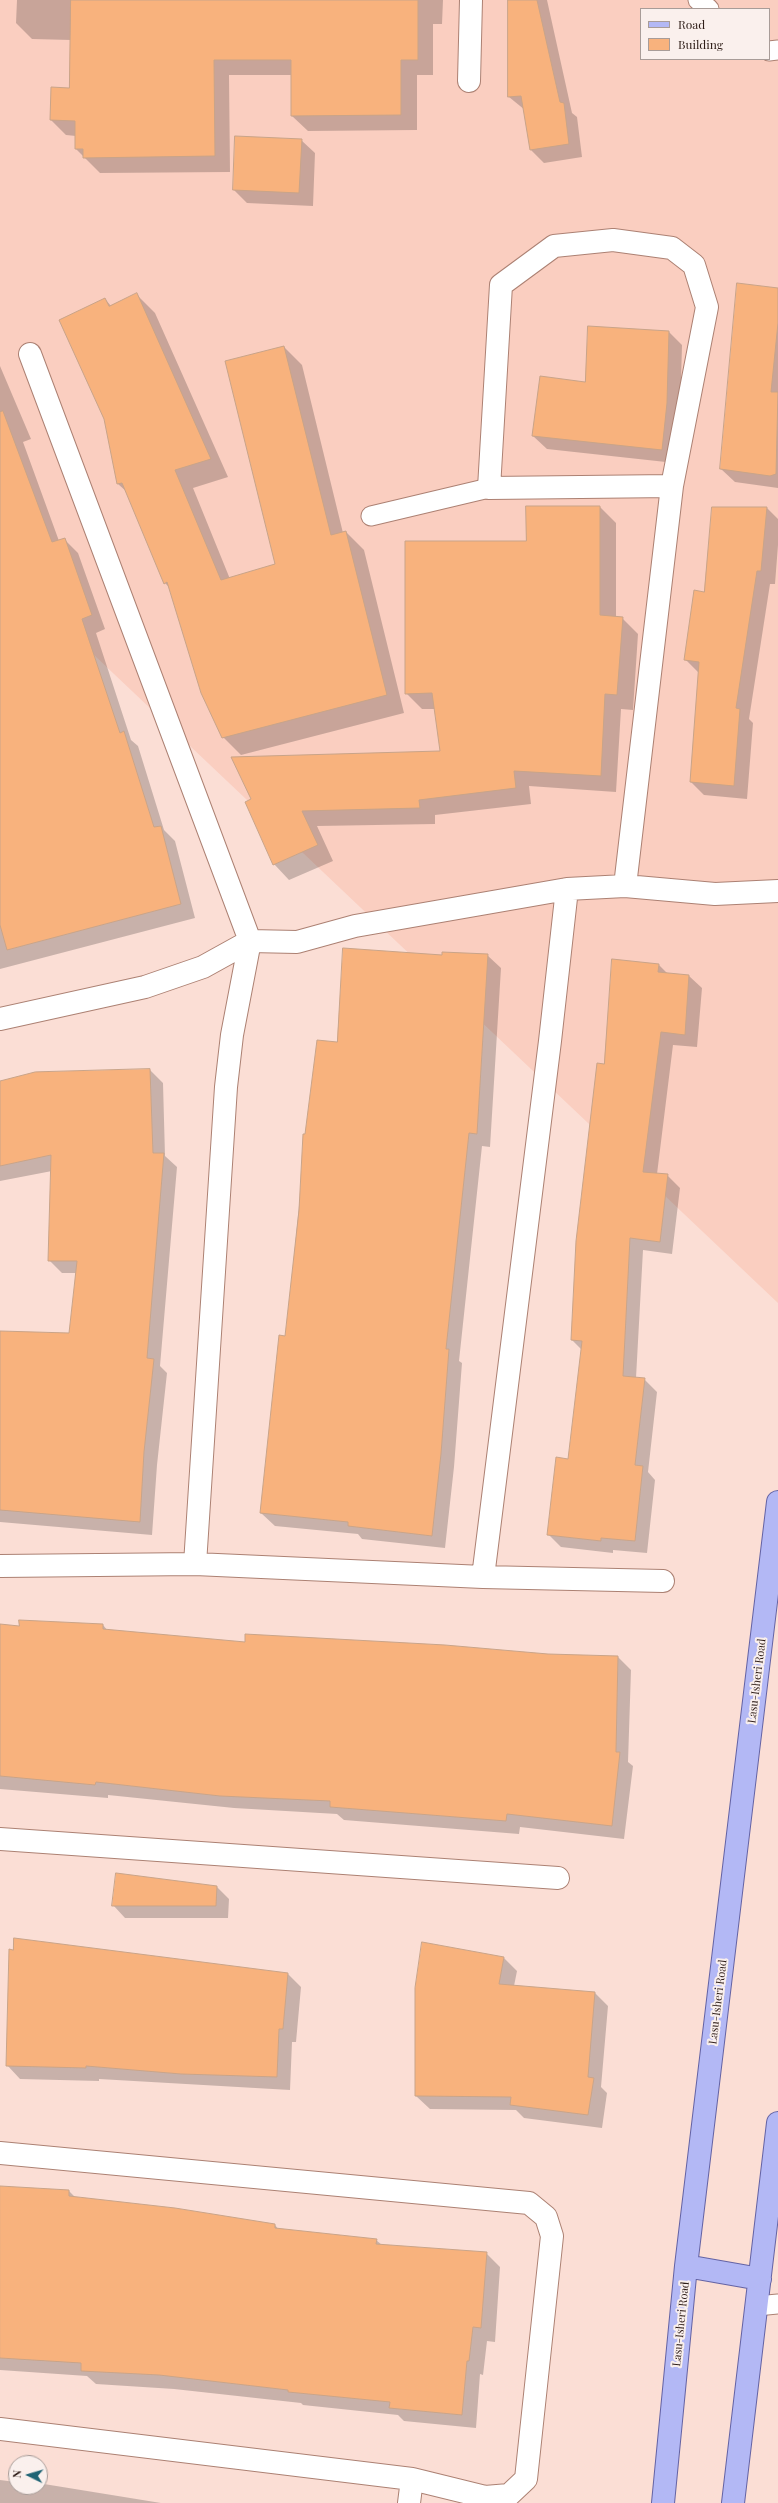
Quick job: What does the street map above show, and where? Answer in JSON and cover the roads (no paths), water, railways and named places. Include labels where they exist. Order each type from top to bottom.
[{"type":"main road","name":"Lasu-Isheri Road","points":[[663,2503],[686,2266],[778,1502]]},
{"type":"main road","points":[[733,2503],[778,2127]]},
{"type":"main road","points":[[686,2266],[760,2279]]},
{"type":"street","points":[[468,81],[471,0]]},
{"type":"street","points":[[625,886],[672,486],[707,307],[694,265],[672,248],[613,240],[554,246],[501,285],[489,488],[672,486]]},
{"type":"street","points":[[30,354],[250,941],[232,1035],[226,1087],[195,1564]]},
{"type":"street","points":[[0,1019],[145,987],[203,967],[250,941],[298,942],[355,926],[567,889],[625,886],[714,894],[778,891]]},
{"type":"street","points":[[483,1577],[550,1041],[567,889]]},
{"type":"street","points":[[0,1566],[195,1564],[483,1577],[663,1581]]},
{"type":"street","points":[[0,1839],[558,1878]]},
{"type":"street","points":[[0,2153],[529,2204],[546,2217],[552,2236],[526,2479],[509,2495],[485,2498],[412,2479],[0,2429]]},
{"type":"street","points":[[408,2503],[412,2479]]},
{"type":"lane","points":[[698,0],[708,8]]},
{"type":"lane","points":[[371,516],[489,488]]},
{"type":"lane","points":[[757,2306],[778,2304]]}]
